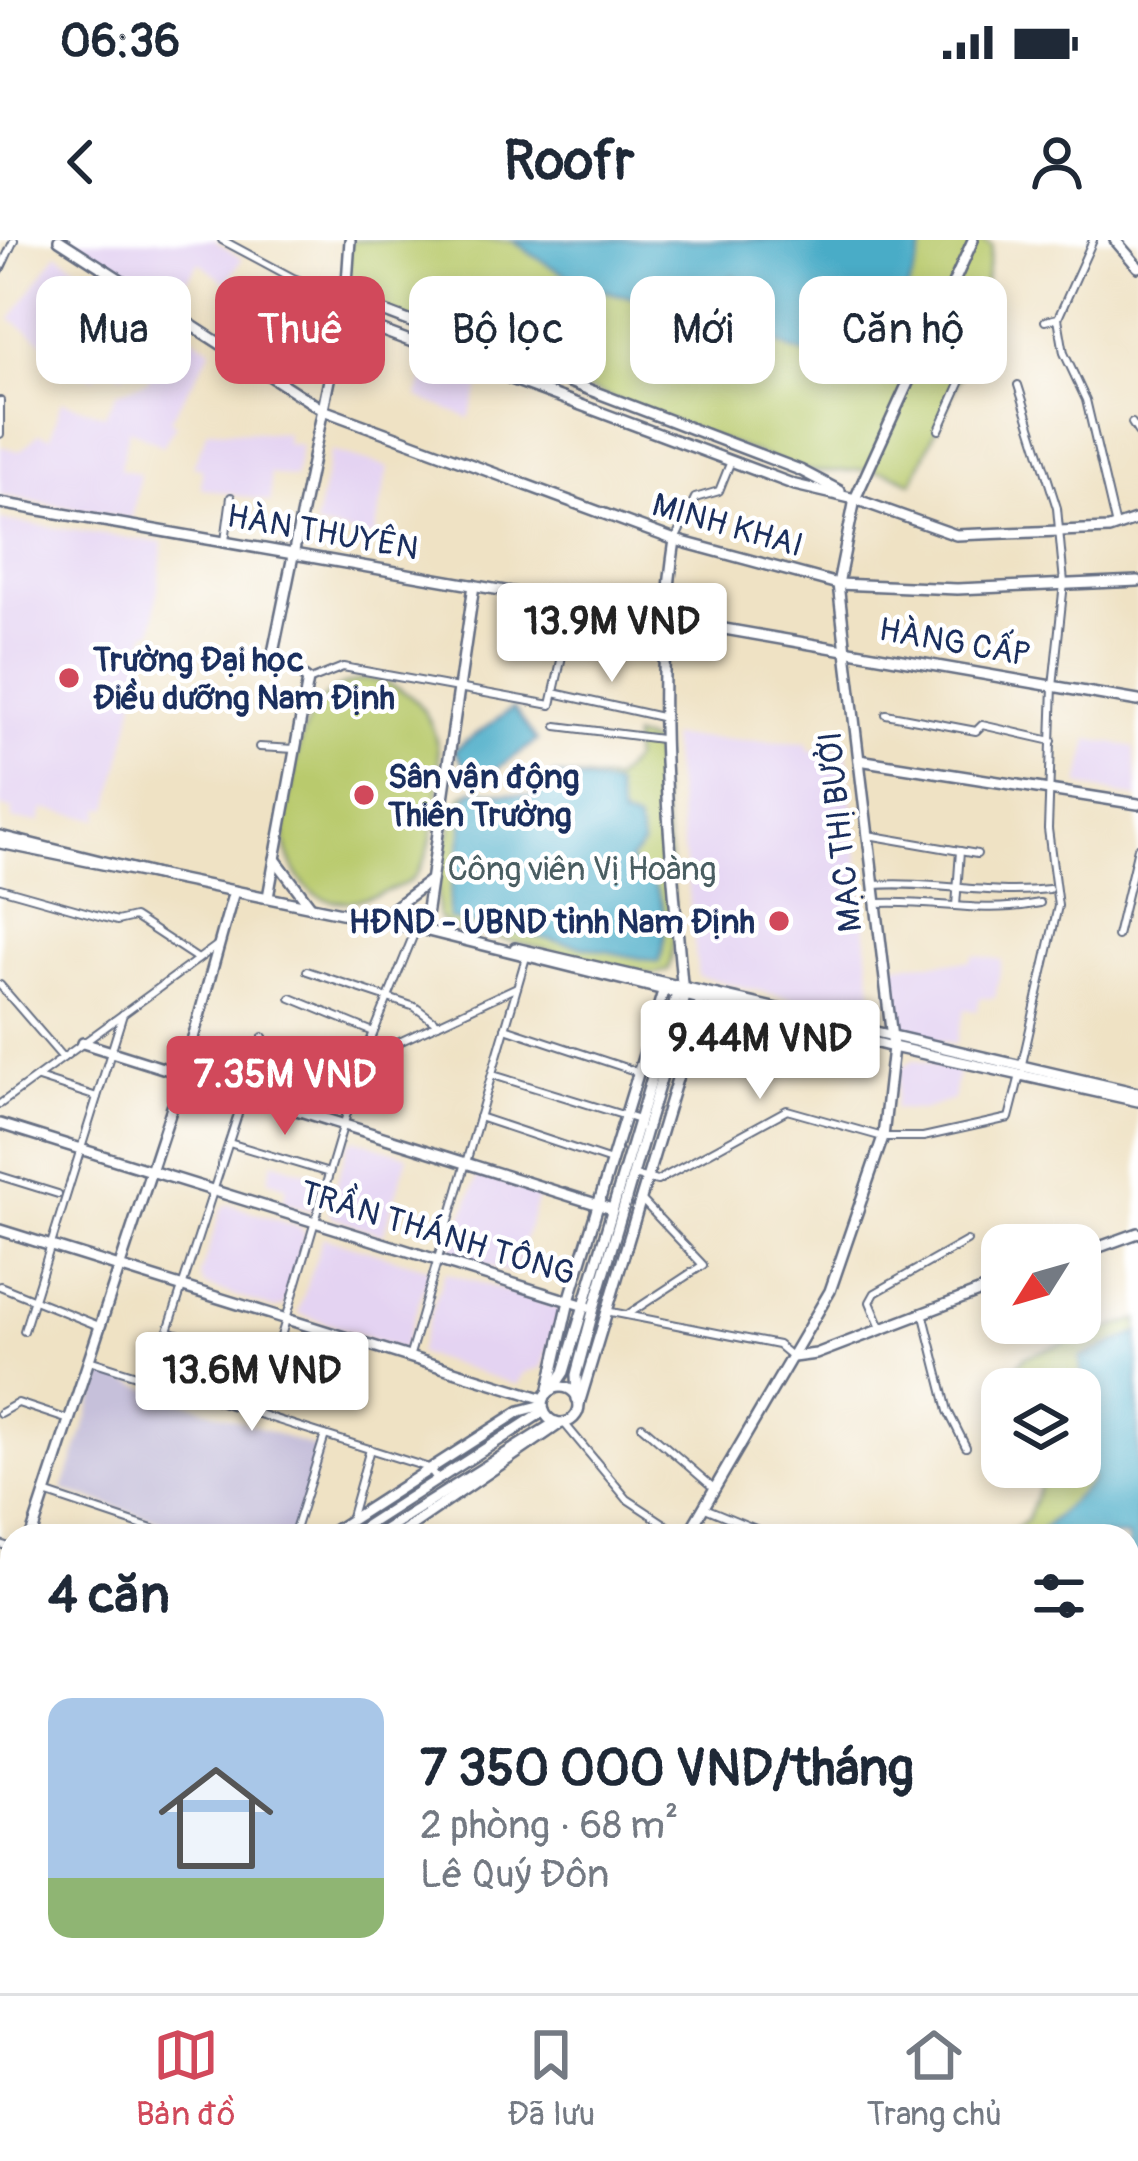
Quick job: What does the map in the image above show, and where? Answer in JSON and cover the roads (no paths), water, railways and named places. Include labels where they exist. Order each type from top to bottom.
[{"type":"street","points":[[0,270],[14,240]]},
{"type":"street","name":"MINH KHAI","points":[[59,240],[323,410],[675,540],[838,584],[957,589],[1138,581]]},
{"type":"street","points":[[222,240],[289,276]]},
{"type":"street","points":[[347,276],[350,240]]},
{"type":"street","name":"MẠC THỊ BƯỞI","points":[[957,276],[973,240]]},
{"type":"street","points":[[1093,240],[1058,318],[1064,352],[1086,400],[1116,527]]},
{"type":"street","points":[[1114,240],[1138,267]]},
{"type":"street","points":[[385,312],[800,470],[855,499]]},
{"type":"street","points":[[1045,321],[1058,318]]},
{"type":"street","points":[[385,333],[794,485],[855,499],[956,535],[1116,527],[1138,519]]},
{"type":"street","points":[[308,681],[273,653],[328,384]]},
{"type":"street","name":"MẠC THỊ BƯỞI","points":[[694,1524],[830,1291],[884,1137],[893,1047],[872,903],[849,649],[838,584],[855,499],[908,384]]},
{"type":"street","points":[[940,430],[960,384]]},
{"type":"street","points":[[639,1177],[657,1181],[787,1110],[884,1137],[923,1137],[1009,1118],[1058,906],[1048,829],[1053,686],[1064,583],[1061,531],[1018,385]]},
{"type":"street","points":[[0,401],[0,434]]},
{"type":"street","points":[[1132,423],[1138,432]]},
{"type":"street","points":[[575,1303],[612,1209],[680,987],[661,739],[663,619],[675,540],[695,498],[718,491],[731,461]]},
{"type":"street","points":[[225,541],[231,497]]},
{"type":"street","name":"HÀN THUYÊN","points":[[0,503],[849,649]]},
{"type":"street","points":[[257,1414],[363,1059],[420,930],[474,585]]},
{"type":"street","points":[[308,681],[343,668],[551,705],[574,603]]},
{"type":"street","name":"HÀNG CẤP","points":[[849,649],[1138,701]]},
{"type":"street","points":[[268,897],[308,681]]},
{"type":"street","points":[[554,694],[661,717]]},
{"type":"street","points":[[886,714],[976,730],[982,725],[1052,741]]},
{"type":"street","points":[[557,726],[661,739]]},
{"type":"street","points":[[259,747],[295,749]]},
{"type":"street","points":[[859,760],[1138,804]]},
{"type":"street","points":[[866,835],[977,854]]},
{"type":"street","points":[[0,839],[665,984]]},
{"type":"street","points":[[1117,936],[1138,848]]},
{"type":"street","points":[[956,906],[961,851]]},
{"type":"street","points":[[275,859],[311,907]]},
{"type":"street","points":[[377,920],[431,880]]},
{"type":"street","points":[[870,885],[910,883],[995,895],[1049,889]]},
{"type":"street","points":[[0,888],[117,921],[134,917],[198,959]]},
{"type":"street","points":[[36,1524],[183,1074],[234,891]]},
{"type":"street","points":[[872,903],[917,901],[995,912],[1040,903]]},
{"type":"street","points":[[457,938],[526,957],[680,987],[893,1047],[1021,1069]]},
{"type":"street","points":[[0,1104],[222,941]]},
{"type":"street","points":[[409,1358],[526,957]]},
{"type":"street","points":[[307,971],[422,1010],[438,1024]]},
{"type":"street","points":[[368,1524],[546,1400],[564,1372],[598,1204],[665,984]]},
{"type":"street","points":[[0,986],[63,1058]]},
{"type":"street","points":[[363,1059],[518,986]]},
{"type":"street","points":[[698,993],[890,1032],[1138,1097]]},
{"type":"street","points":[[578,1402],[576,1375],[593,1308],[698,993]]},
{"type":"street","points":[[291,998],[373,1031]]},
{"type":"street","points":[[24,1331],[123,1014]]},
{"type":"street","points":[[506,1028],[638,1072]]},
{"type":"street","points":[[152,1380],[263,1037]]},
{"type":"street","points":[[83,1043],[612,1209]]},
{"type":"street","points":[[492,1075],[639,1120]]},
{"type":"street","points":[[37,1077],[97,1097]]},
{"type":"street","points":[[479,1117],[611,1161]]},
{"type":"street","name":"TRẦN THÁNH TÔNG","points":[[0,1124],[575,1303],[778,1345],[793,1358]]},
{"type":"street","points":[[229,1143],[329,1173]]},
{"type":"street","points":[[0,1176],[58,1194]]},
{"type":"street","points":[[396,1524],[576,1415],[640,1198],[639,1177]]},
{"type":"street","points":[[627,1315],[703,1265],[640,1198]]},
{"type":"street","points":[[0,1230],[546,1400],[560,1423],[627,1499],[666,1524]]},
{"type":"street","points":[[1101,1246],[1138,1233]]},
{"type":"street","points":[[881,1328],[870,1302],[875,1293],[967,1241]]},
{"type":"street","points":[[0,1286],[99,1326]]},
{"type":"street","points":[[793,1358],[981,1291]]},
{"type":"street","points":[[923,1312],[948,1411],[966,1447]]},
{"type":"street","points":[[168,1330],[272,1365]]},
{"type":"street","points":[[89,1360],[429,1468],[437,1479]]},
{"type":"street","points":[[344,1524],[520,1411],[570,1390],[578,1402]]},
{"type":"street","points":[[0,1413],[18,1403],[69,1420]]},
{"type":"street","points":[[642,1426],[716,1489]]},
{"type":"street","points":[[296,1524],[326,1435]]},
{"type":"street","points":[[350,1520],[370,1449]]},
{"type":"street","points":[[48,1494],[137,1524]]},
{"type":"street","points":[[411,1524],[449,1494]]},
{"type":"street","points":[[705,1508],[744,1524]]},
{"type":"water","points":[[513,240],[924,240],[913,276],[799,276],[799,351],[775,341],[775,276],[630,276],[630,297],[606,291],[606,276],[569,276]]},
{"type":"water","points":[[513,708],[537,741],[476,783],[454,750]]},
{"type":"water","name":"Công viên Vị Hoàng","points":[[555,775],[615,786],[621,817],[637,822],[643,846],[630,860],[652,883],[661,901],[665,932],[659,962],[449,919],[462,805],[472,790],[538,797],[545,779]]},
{"type":"water","points":[[1138,1333],[1138,1524],[1048,1524],[1085,1488],[1101,1488],[1101,1368],[1081,1368],[1080,1358]]},
{"type":"place","name":"Trường Đại học Điều dưỡng Nam Định","points":[[69,678]]},
{"type":"place","name":"Sân vận động Thiên Trường","points":[[364,795]]},
{"type":"place","name":"HĐND - UBND tỉnh Nam Định","points":[[779,921]]}]
